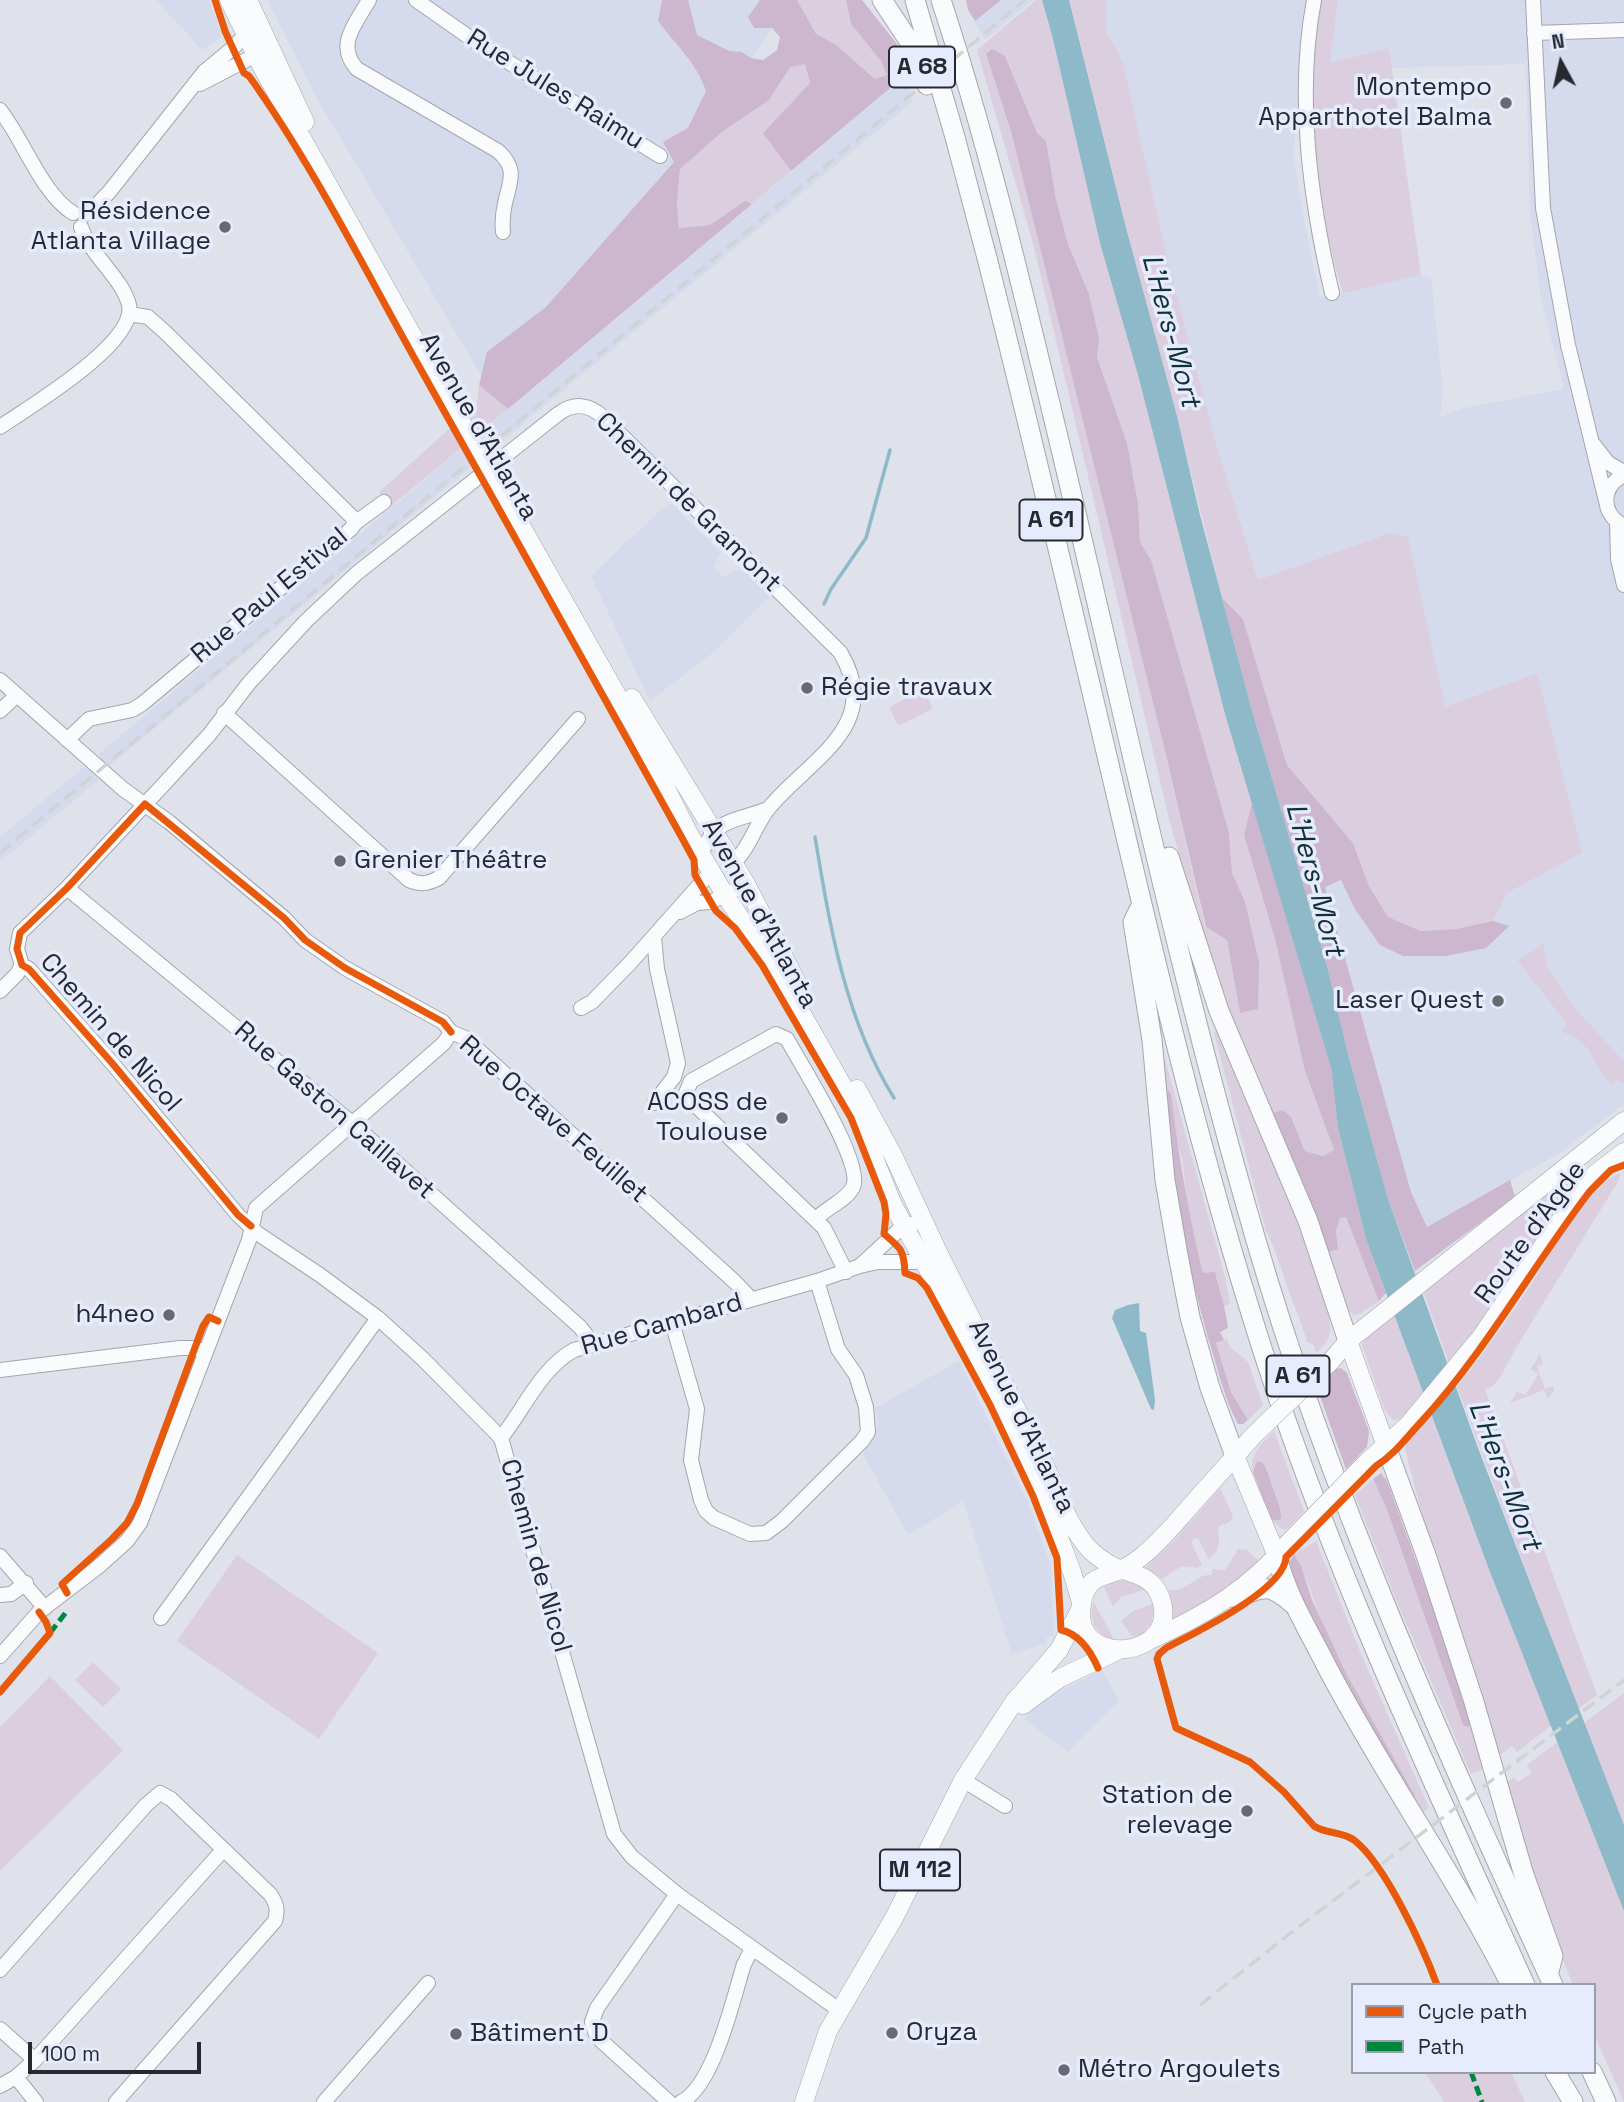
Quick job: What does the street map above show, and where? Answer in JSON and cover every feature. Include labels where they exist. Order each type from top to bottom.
[{"type":"highway","name":"A 68","points":[[883,0],[913,47],[933,103],[956,137]]},
{"type":"highway","points":[[915,0],[956,137]]},
{"type":"highway","name":"A 61","points":[[941,0],[982,140],[1041,368],[1178,948],[1254,1236],[1334,1478],[1373,1578],[1459,1779],[1550,1980]]},
{"type":"highway","points":[[955,0],[982,140]]},
{"type":"highway","name":"A 61","points":[[956,137],[1026,412],[1142,904],[1215,1190],[1250,1311],[1293,1441],[1373,1646],[1524,1983]]},
{"type":"highway","points":[[1129,737],[1219,1011],[1308,1221],[1348,1341]]},
{"type":"highway","points":[[1142,904],[1133,922],[1150,1027],[1165,1181],[1175,1242],[1190,1317],[1210,1388],[1235,1456]]},
{"type":"highway","points":[[1386,1446],[1394,1462],[1452,1632],[1523,1872],[1553,1956],[1550,1980]]},
{"type":"highway","points":[[1278,1556],[1281,1572],[1296,1607],[1383,1770],[1478,1921],[1510,1983]]},
{"type":"highway","points":[[1231,1597],[1267,1588],[1280,1593],[1296,1607]]},
{"type":"highway","points":[[1556,2074],[1573,2102]]},
{"type":"highway","points":[[1566,2074],[1578,2102]]},
{"type":"highway","points":[[1593,2074],[1606,2102]]},
{"type":"main road","name":"Avenue d'Atlanta","points":[[229,0],[257,41],[503,483],[746,884],[791,973],[888,1147],[924,1219],[930,1256],[1043,1495],[1082,1606]]},
{"type":"main road","name":"Avenue d'Atlanta","points":[[248,0],[257,41]]},
{"type":"main road","name":"Avenue d'Atlanta","points":[[503,483],[711,872],[786,986],[852,1102],[905,1227],[930,1256],[1048,1472],[1058,1497],[1091,1550],[1121,1570]]},
{"type":"main road","points":[[711,872],[733,863]]},
{"type":"main road","name":"Route d'Agde","points":[[1121,1570],[1152,1548],[1253,1436],[1330,1362],[1348,1341],[1624,1121]]},
{"type":"main road","name":"Route d'Agde","points":[[1148,1641],[1198,1618],[1231,1597],[1278,1556],[1366,1463],[1408,1425],[1481,1337],[1574,1200],[1595,1174],[1624,1152]]},
{"type":"main road","points":[[1348,1341],[1386,1446]]},
{"type":"main road","points":[[1235,1456],[1278,1556]]},
{"type":"main road","points":[[1121,1570],[1140,1574],[1155,1587],[1160,1596],[1162,1616],[1155,1634],[1148,1641],[1132,1650],[1117,1651],[1100,1645],[1087,1632],[1081,1615],[1085,1594],[1093,1583],[1101,1576],[1121,1570]]},
{"type":"main road","name":"M 112","points":[[804,2102],[821,2049],[839,2010],[894,1918],[963,1780],[1014,1702],[1059,1650],[1082,1606]]},
{"type":"main road","name":"M 112","points":[[996,1728],[1060,1678],[1117,1651]]},
{"type":"street","points":[[369,0],[347,37],[346,46],[352,62],[358,69],[498,151],[506,159],[511,171],[511,185],[505,201],[503,232]]},
{"type":"street","name":"Rue Jules Raimu","points":[[416,0],[476,42],[660,156]]},
{"type":"street","points":[[1314,0],[1306,89],[1309,147],[1321,247],[1332,293]]},
{"type":"street","points":[[1533,0],[1543,208],[1568,345],[1594,445],[1594,458],[1609,513],[1620,525],[1618,559],[1624,584]]},
{"type":"street","points":[[1534,33],[1624,30]]},
{"type":"street","points":[[80,218],[91,211],[110,191],[204,72],[233,48],[257,41]]},
{"type":"street","points":[[187,93],[219,73],[257,41]]},
{"type":"street","points":[[0,110],[51,192],[62,206],[80,218],[94,253],[122,289],[129,304],[129,314],[118,337],[95,360],[0,427]]},
{"type":"street","name":"Rue Paul Estival","points":[[67,740],[89,719],[132,710],[142,704],[355,523],[352,517],[165,332],[148,317],[129,314]]},
{"type":"street","name":"Chemin de Gramont","points":[[145,804],[194,752],[289,638],[345,584],[558,414],[569,407],[586,407],[603,417],[840,652],[850,668],[854,684],[854,706],[844,731],[769,808],[733,863]]},
{"type":"street","points":[[1594,445],[1608,463],[1624,473],[1610,486],[1606,501]]},
{"type":"street","points":[[355,523],[384,502]]},
{"type":"street","points":[[0,680],[123,789],[145,804]]},
{"type":"street","points":[[0,711],[17,695]]},
{"type":"street","points":[[224,713],[409,880],[418,884],[428,884],[439,878],[578,719]]},
{"type":"street","name":"Chemin de Nicol","points":[[145,804],[67,888],[20,933],[17,949],[22,965],[39,979],[238,1215],[378,1318],[501,1438],[612,1827],[621,1844],[632,1857],[677,1894],[839,2010]]},
{"type":"street","name":"Rue Octave Feuillet","points":[[145,804],[284,918],[304,940],[345,968],[443,1021],[451,1032],[458,1033],[472,1044],[751,1299]]},
{"type":"street","name":"Chemin de Gramont","points":[[715,832],[723,823],[734,818],[749,816],[769,808]]},
{"type":"street","points":[[701,854],[715,832]]},
{"type":"street","points":[[581,1008],[592,1002],[673,917],[711,872]]},
{"type":"street","points":[[673,917],[690,906],[711,902],[746,884]]},
{"type":"street","name":"Rue Gaston Caillavet","points":[[67,888],[353,1124],[579,1327],[587,1336],[590,1345]]},
{"type":"street","points":[[654,937],[657,969],[678,1063],[674,1077],[654,1103]]},
{"type":"street","points":[[0,990],[18,974],[22,965]]},
{"type":"street","points":[[0,1657],[45,1608],[108,1559],[127,1541],[140,1523],[249,1240],[256,1208],[444,1043],[451,1032]]},
{"type":"street","points":[[816,1219],[851,1191],[854,1175],[848,1153],[836,1127],[787,1040],[776,1034],[691,1081],[686,1093],[690,1100],[816,1219],[830,1236],[846,1272]]},
{"type":"street","name":"Rue Cambard","points":[[860,1266],[905,1227],[924,1219]]},
{"type":"street","name":"Rue Cambard","points":[[501,1438],[561,1357],[590,1345],[817,1281],[860,1266],[930,1256]]},
{"type":"street","points":[[672,1322],[697,1409],[691,1460],[706,1511],[714,1518],[741,1531],[750,1534],[766,1533],[836,1468],[868,1432],[868,1420],[856,1375],[838,1349],[817,1281]]},
{"type":"street","points":[[161,1618],[378,1318]]},
{"type":"street","points":[[0,1370],[180,1348],[196,1348],[205,1353]]},
{"type":"street","points":[[0,1556],[45,1608]]},
{"type":"street","points":[[0,1595],[11,1594],[26,1583]]},
{"type":"street","points":[[963,1780],[1005,1806]]},
{"type":"street","points":[[0,1970],[160,1793],[171,1799],[270,1894],[278,1911],[275,1921],[116,2102]]},
{"type":"street","points":[[0,2086],[16,2077],[35,2060],[223,1850]]},
{"type":"street","points":[[669,2102],[597,2037],[592,2022],[597,2008],[677,1894]]},
{"type":"street","points":[[681,2102],[687,2099],[709,2071],[744,1964],[752,1950]]},
{"type":"street","points":[[324,2102],[428,1983]]},
{"type":"street","points":[[0,2029],[35,2060]]},
{"type":"street","points":[[16,2077],[36,2102]]},
{"type":"shaded area","points":[[156,0],[209,0],[222,36],[202,50]]},
{"type":"shaded area","points":[[267,0],[793,0],[683,153],[493,395],[318,100]]},
{"type":"shaded area","points":[[662,0],[688,0],[697,35],[729,51],[741,52],[751,58],[763,60],[777,50],[780,37],[772,28],[754,28],[748,17],[760,0],[797,0],[816,34],[835,44],[875,79],[887,75],[881,61],[851,24],[846,0],[862,0],[897,44],[899,58],[908,73],[791,171],[763,133],[810,83],[805,64],[790,67],[769,100],[722,132],[680,169],[677,204],[679,228],[710,225],[745,201],[752,204],[508,409],[479,385],[487,352],[546,307],[674,162],[663,142],[688,128],[706,91],[691,63],[658,21]]},
{"type":"shaded area","points":[[797,0],[846,0],[851,24],[881,61],[888,75],[875,79],[835,44],[816,34]]},
{"type":"shaded area","points":[[966,0],[1001,0],[975,21],[968,10]]},
{"type":"shaded area","points":[[1001,0],[1033,0],[985,40],[975,21]]},
{"type":"shaded area","points":[[1036,0],[1042,0],[1100,243],[1138,375],[1225,714],[1252,803],[1244,835],[1275,939],[1305,1071],[1334,1150],[1323,1156],[1305,1151],[1291,1117],[1283,1110],[1273,1113],[1233,1020],[1197,915],[1170,823],[1033,243],[977,50]],"holes":[[[986,55],[1005,56],[1037,133],[1046,141],[1056,199],[1068,244],[1089,294],[1099,337],[1097,357],[1127,443],[1138,503],[1140,542],[1151,560],[1229,833],[1232,873],[1245,902],[1257,1009],[1240,1013],[1227,940],[1205,927],[1165,751],[1012,135]]]},
{"type":"shaded area","points":[[1069,0],[1106,0],[1106,31],[1123,62],[1170,270],[1216,443],[1258,580],[1390,533],[1408,537],[1445,707],[1537,673],[1582,853],[1507,893],[1493,921],[1456,929],[1421,931],[1388,917],[1369,886],[1353,843],[1287,765],[1243,619],[1222,598]]},
{"type":"shaded area","points":[[1106,0],[1310,0],[1293,153],[1320,297],[1421,275],[1431,278],[1443,391],[1440,417],[1465,408],[1564,389],[1541,298],[1530,214],[1526,64],[1392,68],[1388,48],[1329,63],[1338,0],[1624,0],[1624,1104],[1558,1154],[1427,1227],[1411,1192],[1325,887],[1341,880],[1355,909],[1374,936],[1392,951],[1468,941],[1489,929],[1507,893],[1582,853],[1537,673],[1445,707],[1390,533],[1258,580],[1216,443],[1170,270],[1123,62],[1106,31]]},
{"type":"shaded area","points":[[1319,0],[1338,0],[1330,63],[1389,48],[1421,275],[1343,293],[1325,218],[1315,142],[1313,80]]},
{"type":"shaded area","points":[[992,49],[1005,56],[1037,133],[1046,141],[1056,199],[1068,244],[1089,294],[1099,337],[1097,357],[1127,443],[1138,503],[1140,542],[1151,560],[1229,833],[1232,873],[1245,902],[1259,962],[1258,1009],[1240,1013],[1227,940],[1206,927],[1012,135],[986,54]]},
{"type":"shaded area","points":[[805,64],[810,83],[763,133],[791,171],[752,204],[745,202],[710,225],[679,228],[677,204],[680,169],[722,132],[769,100],[790,66]]},
{"type":"shaded area","points":[[908,73],[912,102],[109,766],[96,777],[98,780],[0,862],[0,837],[84,767],[87,770],[101,758],[99,754]]},
{"type":"shaded area","points":[[479,385],[508,409],[389,508],[379,492],[477,404]]},
{"type":"shaded area","points":[[671,503],[720,552],[714,567],[724,578],[731,572],[747,572],[770,597],[715,651],[650,701],[591,576],[658,512]]},
{"type":"shaded area","points":[[1222,598],[1243,619],[1287,765],[1353,843],[1369,886],[1388,917],[1421,931],[1456,929],[1493,921],[1509,926],[1486,948],[1446,956],[1403,956],[1380,945],[1355,909],[1341,880],[1325,887],[1411,1192],[1427,1227],[1510,1180],[1515,1197],[1415,1271],[1388,1199],[1327,966]]},
{"type":"shaded area","points":[[921,691],[925,692],[931,710],[901,725],[897,724],[891,706]]},
{"type":"shaded area","points":[[1252,803],[1331,1068],[1338,1128],[1366,1239],[1386,1293],[1379,1301],[1346,1217],[1340,1218],[1336,1231],[1338,1249],[1329,1252],[1273,1113],[1283,1110],[1291,1117],[1305,1151],[1323,1156],[1334,1150],[1305,1071],[1275,939],[1244,835]]},
{"type":"shaded area","points":[[1543,944],[1548,969],[1574,1007],[1624,1062],[1624,1083],[1616,1080],[1612,1085],[1583,1043],[1561,1031],[1568,1025],[1518,961]]},
{"type":"shaded area","points":[[1217,1027],[1279,1175],[1325,1303],[1330,1335],[1316,1353],[1314,1345],[1307,1342],[1276,1252],[1266,1231],[1214,1033]]},
{"type":"shaded area","points":[[1160,1041],[1225,1277],[1230,1304],[1223,1307],[1215,1273],[1203,1274],[1188,1215],[1183,1163],[1164,1090]]},
{"type":"shaded area","points":[[1164,1090],[1171,1095],[1184,1185],[1203,1273],[1215,1272],[1224,1307],[1228,1328],[1220,1332],[1224,1340],[1216,1343],[1231,1392],[1248,1420],[1243,1424],[1238,1424],[1227,1399],[1195,1289],[1177,1190]]},
{"type":"shaded area","points":[[1621,1175],[1617,1183],[1501,1376],[1493,1386],[1485,1389],[1597,1695],[1578,1709],[1457,1387],[1530,1286],[1582,1206],[1607,1180]]},
{"type":"shaded area","points":[[1565,1180],[1569,1191],[1474,1332],[1449,1364],[1423,1291]]},
{"type":"shaded area","points":[[1340,1217],[1347,1217],[1379,1301],[1360,1314],[1354,1315],[1347,1310],[1329,1252],[1338,1249],[1336,1231]]},
{"type":"shaded area","points":[[1394,1314],[1424,1395],[1407,1415],[1393,1420],[1385,1411],[1362,1345],[1367,1335]]},
{"type":"shaded area","points":[[1227,1339],[1230,1347],[1248,1362],[1263,1405],[1248,1420],[1231,1392],[1216,1343]]},
{"type":"shaded area","points":[[1540,1354],[1543,1364],[1537,1366],[1545,1389],[1553,1386],[1554,1390],[1548,1398],[1544,1390],[1510,1403],[1517,1392],[1526,1395],[1538,1374],[1531,1369]]},
{"type":"shaded area","points":[[959,1361],[1028,1502],[1051,1566],[1054,1636],[1046,1638],[1046,1646],[1043,1644],[1012,1654],[963,1501],[908,1535],[863,1454],[876,1433],[878,1421],[875,1408]]},
{"type":"shaded area","points":[[1341,1368],[1347,1373],[1369,1431],[1367,1447],[1346,1469],[1317,1388],[1336,1369]]},
{"type":"shaded area","points":[[1431,1415],[1490,1572],[1552,1725],[1517,1752],[1512,1746],[1496,1758],[1432,1553],[1405,1449],[1407,1442]]},
{"type":"shaded area","points":[[1274,1431],[1304,1511],[1287,1529],[1282,1529],[1271,1520],[1280,1508],[1266,1468],[1263,1463],[1257,1462],[1253,1472],[1252,1465],[1255,1454]]},
{"type":"shaded area","points":[[1257,1461],[1263,1463],[1266,1468],[1280,1508],[1279,1520],[1271,1520],[1253,1472]]},
{"type":"shaded area","points":[[1381,1473],[1387,1481],[1452,1660],[1472,1725],[1467,1727],[1463,1725],[1386,1507],[1373,1479]]},
{"type":"shaded area","points":[[1373,1479],[1386,1507],[1463,1725],[1472,1725],[1485,1768],[1471,1774],[1395,1597],[1355,1495]]},
{"type":"shaded area","points":[[1220,1488],[1233,1516],[1230,1522],[1218,1527],[1219,1545],[1216,1552],[1208,1559],[1199,1539],[1193,1538],[1192,1544],[1202,1565],[1197,1568],[1182,1566],[1162,1579],[1147,1569],[1146,1567],[1174,1541]]},
{"type":"shaded area","points":[[1316,1541],[1361,1654],[1429,1808],[1417,1817],[1408,1800],[1412,1790],[1345,1670],[1294,1554]]},
{"type":"shaded area","points":[[1238,1549],[1247,1550],[1259,1561],[1215,1598],[1174,1620],[1169,1590],[1180,1589],[1202,1576],[1211,1575],[1213,1569],[1225,1570]]},
{"type":"shaded area","points":[[1294,1554],[1347,1675],[1415,1796],[1412,1799],[1325,1650],[1290,1569],[1289,1563]]},
{"type":"shaded area","points":[[237,1555],[378,1653],[319,1739],[177,1641]]},
{"type":"shaded area","points":[[1126,1580],[1146,1589],[1122,1597],[1113,1606],[1104,1587]]},
{"type":"shaded area","points":[[1094,1602],[1113,1640],[1098,1631],[1095,1626],[1092,1615]]},
{"type":"shaded area","points":[[1153,1604],[1150,1625],[1135,1640],[1121,1621],[1133,1611]]},
{"type":"shaded area","points":[[93,1662],[121,1689],[103,1707],[75,1680]]},
{"type":"shaded area","points":[[1102,1670],[1119,1700],[1068,1752],[1024,1719],[1042,1700]]},
{"type":"shaded area","points":[[50,1676],[123,1750],[0,1871],[0,1727]]},
{"type":"shaded area","points":[[1624,1693],[1624,1825],[1584,1723]]},
{"type":"shaded area","points":[[1559,1741],[1624,1911],[1624,2102],[1596,2039],[1596,1983],[1572,1983],[1545,1916],[1503,1785],[1514,1777],[1518,1782],[1532,1773],[1527,1765]]},
{"type":"shaded area","points":[[1426,2074],[1512,2074],[1525,2102],[1444,2102]]},
{"type":"water","points":[[1042,0],[1069,0],[1251,707],[1327,966],[1388,1199],[1478,1448],[1624,1825],[1624,1911],[1490,1572],[1366,1239],[1338,1128],[1331,1068],[1225,714],[1138,375],[1100,243]]},
{"type":"water","points":[[1139,1303],[1140,1331],[1146,1333],[1154,1410],[1151,1409],[1112,1318],[1115,1310]]},
{"type":"waterway","points":[[824,604],[831,589],[866,538],[890,450]]},
{"type":"waterway","points":[[815,837],[834,938],[851,1004],[877,1068],[894,1098]]},
{"type":"railway","points":[[0,853],[1025,0]]},
{"type":"railway","points":[[1200,2005],[1624,1680]]},
{"type":"marked path","points":[[50,1633],[67,1611]]},
{"type":"marked path","points":[[1472,2074],[1482,2102]]},
{"type":"cycle path","points":[[215,0],[225,31],[244,73],[249,76],[273,111],[338,219],[681,836],[694,860],[695,875],[716,911],[735,928],[762,965],[851,1118],[884,1202],[884,1234],[900,1250],[905,1273],[918,1278],[927,1288],[990,1405],[1033,1496],[1057,1558],[1061,1630],[1084,1644],[1098,1668]]},
{"type":"cycle path","points":[[251,1226],[238,1215],[112,1063],[29,969],[22,965],[17,949],[20,933],[67,888],[145,804],[284,918],[305,940],[345,968],[443,1022],[451,1032]]},
{"type":"cycle path","points":[[1436,1983],[1402,1907],[1366,1852],[1349,1837],[1314,1826],[1284,1792],[1250,1762],[1176,1728],[1157,1659],[1166,1648],[1236,1609],[1271,1583],[1282,1570],[1286,1557],[1394,1451],[1445,1395],[1590,1191],[1611,1170],[1624,1165]]},
{"type":"cycle path","points":[[67,1593],[62,1584],[127,1523],[137,1504],[203,1326],[209,1317],[218,1321]]},
{"type":"cycle path","points":[[0,1692],[50,1633],[39,1612]]},
{"type":"place","name":"Montempo Apparthotel Balma","points":[[1506,103]]},
{"type":"place","name":"Résidence Atlanta Village","points":[[225,227]]},
{"type":"place","name":"Régie travaux","points":[[807,688]]},
{"type":"place","name":"Grenier Théâtre","points":[[340,861]]},
{"type":"place","name":"Laser Quest","points":[[1498,1001]]},
{"type":"place","name":"ACOSS de Toulouse","points":[[782,1118]]},
{"type":"place","name":"h4neo","points":[[169,1315]]},
{"type":"place","name":"Station de relevage","points":[[1247,1811]]},
{"type":"place","name":"Oryza","points":[[892,2033]]},
{"type":"place","name":"Bâtiment D","points":[[456,2034]]},
{"type":"place","name":"Métro Argoulets","points":[[1064,2070]]},
{"type":"water label","name":"L'Hers-Mort","points":[[1170,331]]},
{"type":"water label","name":"L'Hers-Mort","points":[[1314,880]]},
{"type":"water label","name":"L'Hers-Mort","points":[[1504,1476]]}]
